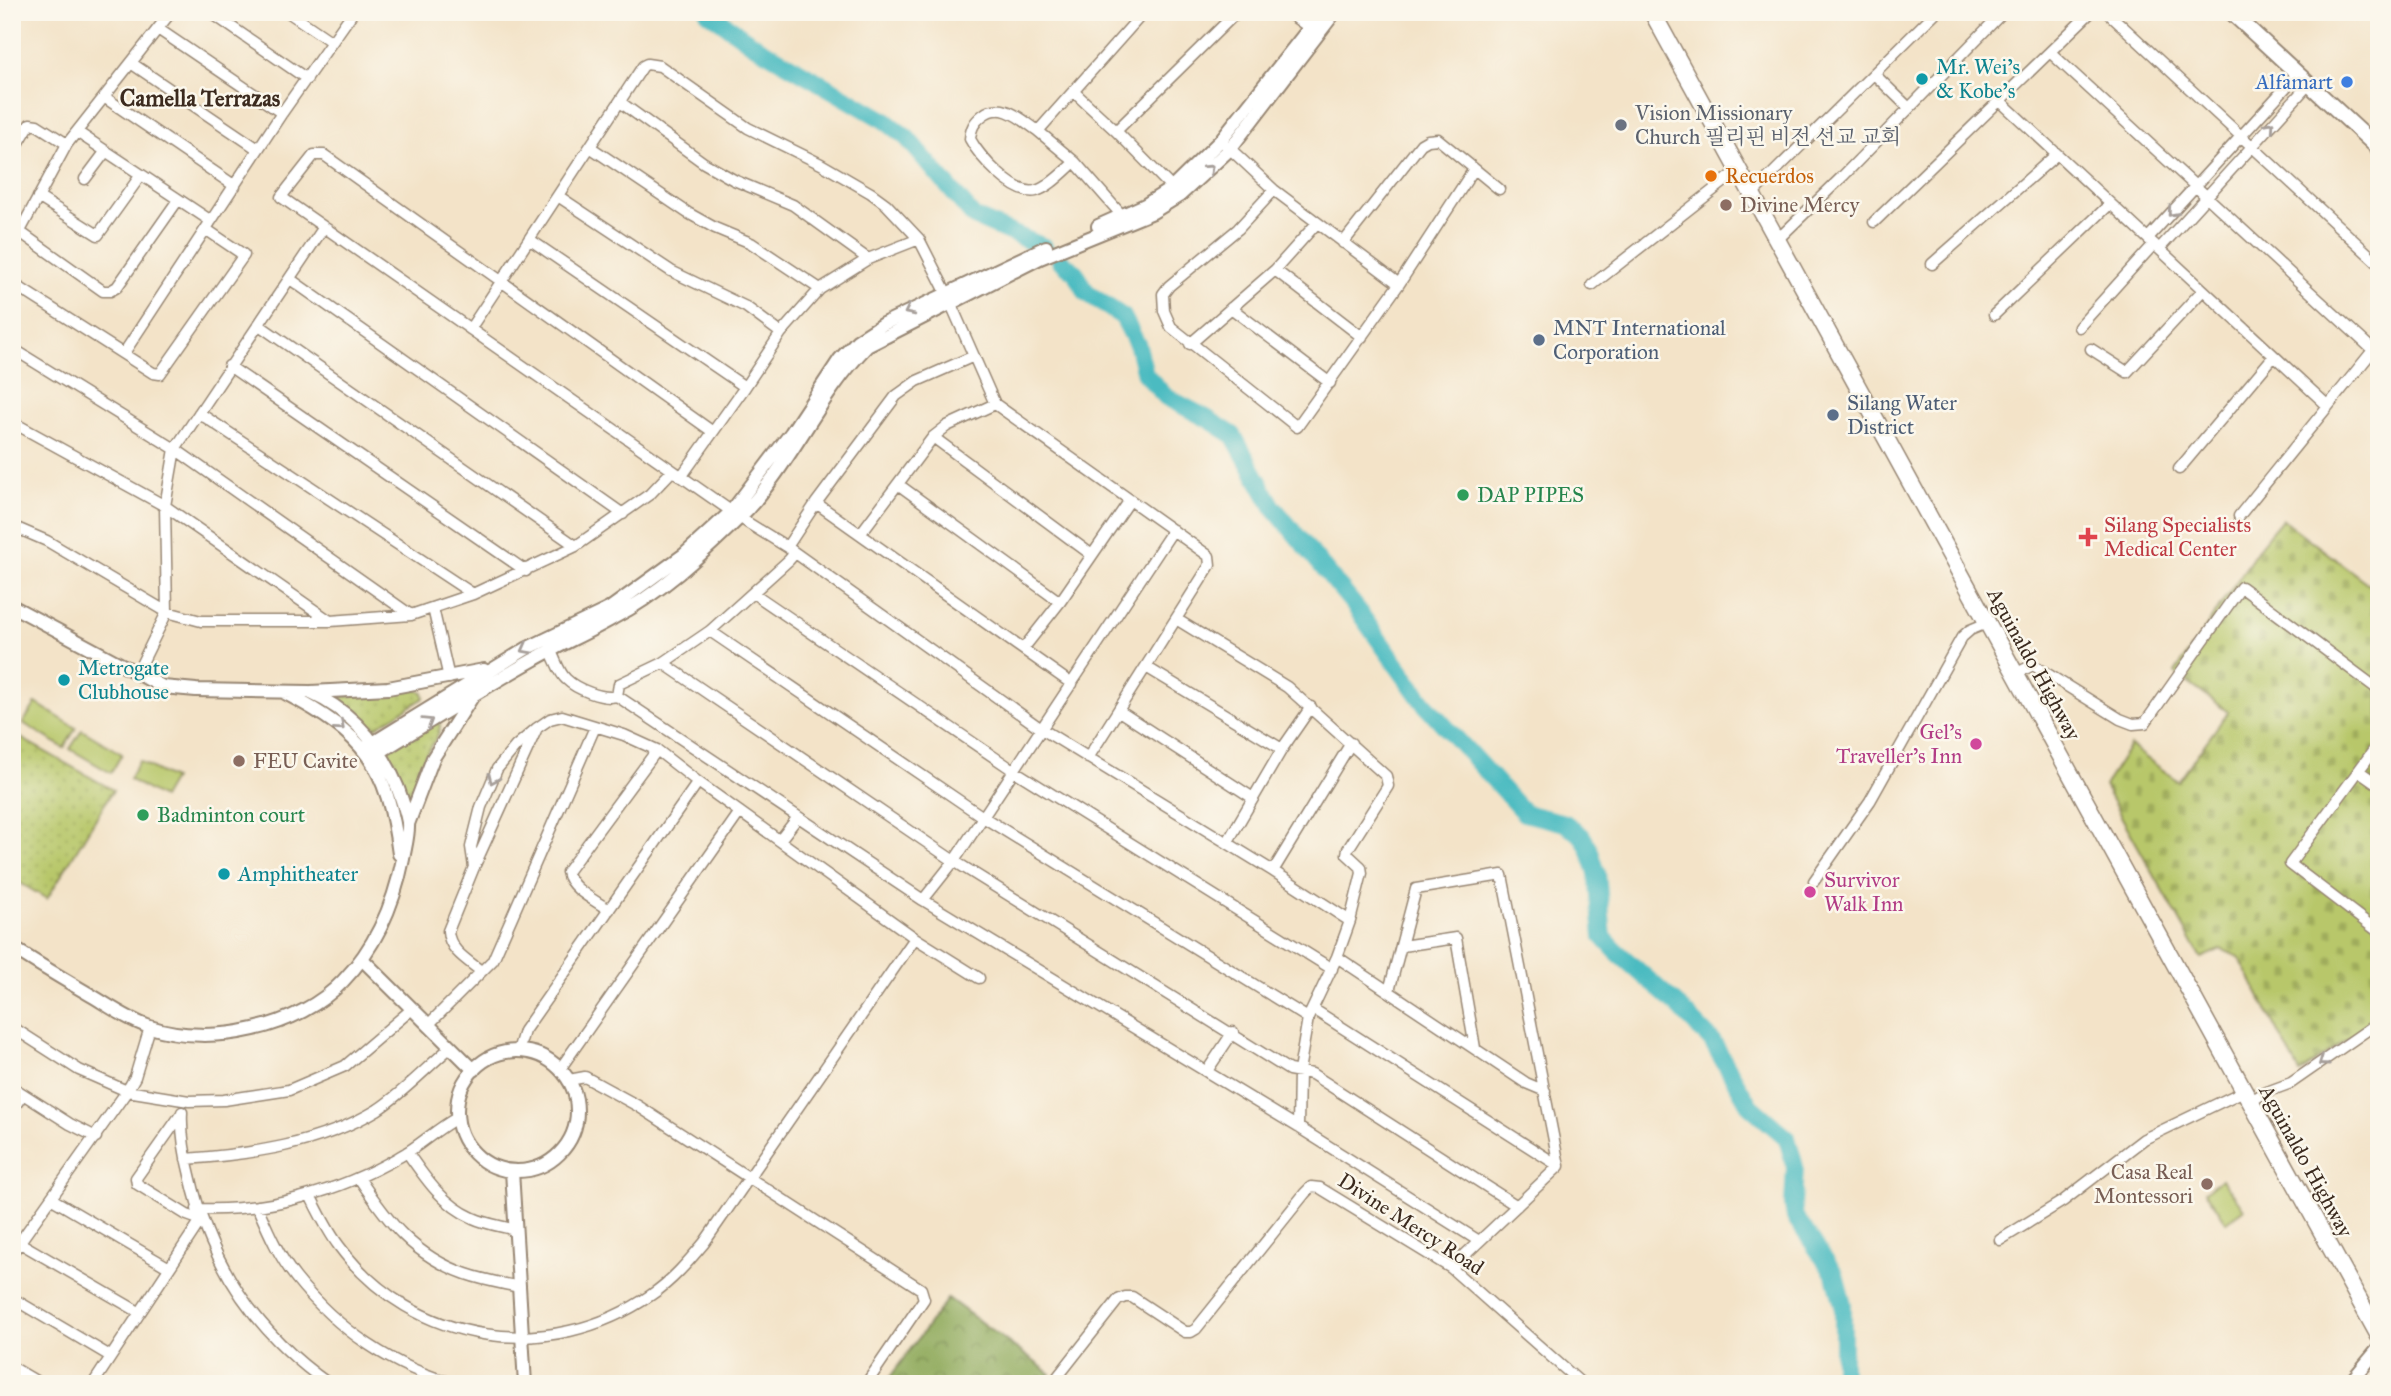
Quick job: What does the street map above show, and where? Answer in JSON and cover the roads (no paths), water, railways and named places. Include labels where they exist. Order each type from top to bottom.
[{"type":"main road","name":"Aguinaldo Highway","points":[[1652,12],[2379,1336]]},
{"type":"main road","points":[[2231,12],[2379,149]]},
{"type":"street","points":[[12,246],[67,144],[171,12]]},
{"type":"street","points":[[210,12],[307,79]]},
{"type":"street","points":[[288,12],[332,42]]},
{"type":"street","points":[[124,353],[282,113],[353,12]]},
{"type":"street","points":[[1038,131],[1144,12]]},
{"type":"street","points":[[1116,131],[1237,12]]},
{"type":"street","points":[[1287,12],[1314,30]]},
{"type":"street","points":[[1314,30],[1322,12]]},
{"type":"street","points":[[372,750],[550,650],[614,618],[652,594],[687,566],[736,515],[799,440],[862,351],[879,338],[948,299],[1039,254],[1125,219],[1176,192],[1225,145],[1314,30],[1335,12]]},
{"type":"street","points":[[1752,194],[1936,12]]},
{"type":"street","points":[[1777,240],[2003,12]]},
{"type":"street","points":[[1874,222],[2091,12]]},
{"type":"street","points":[[2107,12],[2379,264]]},
{"type":"street","points":[[158,29],[282,113]]},
{"type":"street","points":[[2051,52],[2195,187],[2376,347],[2239,516]]},
{"type":"street","points":[[131,64],[258,149]]},
{"type":"street","points":[[470,329],[643,66],[647,64],[660,66],[748,128],[821,164],[871,193],[886,204],[919,239],[995,404],[1209,556],[1210,565],[1088,758]]},
{"type":"street","points":[[1874,74],[1909,108]]},
{"type":"street","points":[[2079,327],[2153,244],[2195,187],[2241,137],[2304,79]]},
{"type":"street","points":[[2153,244],[2206,196],[2251,147],[2304,79]]},
{"type":"street","points":[[1074,92],[1176,192]]},
{"type":"street","points":[[104,97],[235,186]]},
{"type":"street","points":[[1999,100],[2328,406]]},
{"type":"street","points":[[620,102],[704,163],[734,180],[793,205],[868,259]]},
{"type":"street","points":[[1075,162],[1037,191],[1028,191],[1008,181],[990,167],[970,139],[971,129],[977,119],[990,109],[1003,109],[1038,131],[1075,162],[1125,219]]},
{"type":"street","points":[[12,154],[30,124],[37,125],[67,144]]},
{"type":"street","points":[[12,283],[153,373],[160,374],[244,254],[178,200],[77,132]]},
{"type":"street","points":[[1343,243],[1421,144],[1429,140],[1438,139],[1499,189]]},
{"type":"street","points":[[1225,145],[1274,190],[1399,284]]},
{"type":"street","points":[[590,147],[688,213],[751,243],[820,289]]},
{"type":"street","points":[[85,179],[106,151]]},
{"type":"street","points":[[713,432],[319,154],[314,155],[281,197],[736,515],[791,550],[1040,728],[1350,921]]},
{"type":"street","points":[[1932,264],[2057,154]]},
{"type":"street","points":[[1274,190],[1238,229],[1169,286],[1163,294],[1164,311],[1171,327],[1190,344],[1297,426],[1399,284],[1474,169]]},
{"type":"street","points":[[1592,285],[1739,170]]},
{"type":"street","points":[[38,197],[98,236],[141,175]]},
{"type":"street","points":[[558,196],[671,271],[746,307],[781,333]]},
{"type":"street","points":[[20,232],[103,291],[110,291],[117,287],[178,200]]},
{"type":"street","points":[[1994,316],[2110,204]]},
{"type":"street","points":[[1190,344],[1275,270],[1317,223]]},
{"type":"street","points":[[137,673],[167,612],[165,506],[176,449],[324,227]]},
{"type":"street","points":[[529,239],[745,387]]},
{"type":"street","points":[[12,526],[47,541],[167,612],[201,621],[330,621],[411,615],[473,594],[526,571],[576,546],[623,514],[677,474],[713,432],[781,333],[820,289],[868,259],[919,239]]},
{"type":"street","points":[[1275,270],[1362,337]]},
{"type":"street","points":[[290,279],[623,514]]},
{"type":"street","points":[[2091,349],[2127,372],[2203,290]]},
{"type":"street","points":[[1231,308],[1330,383]]},
{"type":"street","points":[[258,325],[576,546]]},
{"type":"street","points":[[13,352],[176,449],[411,615]]},
{"type":"street","points":[[617,696],[620,684],[663,663],[710,631],[753,593],[791,550],[816,503],[896,396],[917,381],[974,356]]},
{"type":"street","points":[[2179,469],[2274,356]]},
{"type":"street","points":[[229,366],[526,571]]},
{"type":"street","points":[[861,533],[933,438],[947,426],[995,404]]},
{"type":"street","points":[[199,413],[473,594]]},
{"type":"street","points":[[12,422],[165,506],[330,621]]},
{"type":"street","points":[[933,438],[1092,555]]},
{"type":"street","points":[[899,485],[1060,602]]},
{"type":"street","points":[[1023,649],[1060,602],[1130,500]]},
{"type":"street","points":[[816,503],[1072,684]]},
{"type":"street","points":[[372,750],[494,667],[609,609],[736,515]]},
{"type":"street","points":[[923,900],[954,861],[1173,530]]},
{"type":"street","points":[[2015,674],[2033,666],[2120,719],[2133,724],[2145,723],[2241,587],[2379,690]]},
{"type":"street","points":[[753,593],[1013,770],[1332,969]]},
{"type":"street","points":[[12,606],[163,687],[282,692],[388,688],[494,667]]},
{"type":"street","points":[[433,608],[449,678]]},
{"type":"street","points":[[1176,619],[1287,687],[1351,743],[1388,781],[1388,786],[1348,849],[1349,859],[1363,870],[1338,957],[1310,1014],[1300,1071],[1298,1126]]},
{"type":"street","points":[[1814,881],[1870,801],[1962,637],[1970,630],[1987,624]]},
{"type":"street","points":[[710,631],[983,817],[1559,1166]]},
{"type":"street","points":[[550,650],[567,681],[598,696],[617,696],[923,900],[1298,1126],[1479,1241]]},
{"type":"street","points":[[663,663],[954,861],[1233,1032],[1289,1070],[1312,1074],[1517,1206]]},
{"type":"street","points":[[1146,667],[1282,749]]},
{"type":"street","points":[[282,692],[329,717],[372,750],[389,799],[401,866]]},
{"type":"street","points":[[309,692],[339,708],[372,750],[402,798],[408,824]]},
{"type":"street","points":[[12,947],[118,1012],[150,1027],[187,1034],[222,1035],[257,1029],[296,1014],[322,1000],[342,983],[362,959],[384,919],[401,866],[408,824],[433,758],[474,694]]},
{"type":"street","points":[[1227,843],[1282,749],[1311,707]]},
{"type":"street","points":[[1119,711],[1253,798]]},
{"type":"street","points":[[474,866],[471,847],[474,834],[481,807],[497,769],[516,746],[537,728],[550,719],[562,716],[624,735],[657,750],[915,938],[979,978]]},
{"type":"street","points":[[428,1025],[493,960],[595,727]]},
{"type":"street","points":[[481,971],[455,950],[449,941],[448,931],[474,866],[537,728]]},
{"type":"street","points":[[1273,871],[1351,743]]},
{"type":"street","points":[[2379,743],[2290,864],[2379,932]]},
{"type":"street","points":[[609,910],[574,885],[567,872],[657,750]]},
{"type":"street","points":[[2359,771],[2379,785]]},
{"type":"street","points":[[518,1051],[524,1031],[698,782]]},
{"type":"street","points":[[560,1069],[740,812]]},
{"type":"street","points":[[780,840],[798,817]]},
{"type":"street","points":[[1388,991],[1416,889],[1502,875],[1559,1166]]},
{"type":"street","points":[[310,1195],[340,1248],[374,1283],[415,1311],[453,1328],[493,1336],[522,1338],[570,1333],[607,1319],[650,1296],[678,1273],[704,1243],[915,938]]},
{"type":"street","points":[[1402,946],[1456,938],[1475,1048]]},
{"type":"street","points":[[1338,957],[1527,1083],[1545,1091]]},
{"type":"street","points":[[362,959],[474,1070]]},
{"type":"street","points":[[12,1027],[79,1070],[127,1091],[189,1101],[224,1100],[289,1090],[345,1066],[412,1009]]},
{"type":"street","points":[[2000,1240],[2063,1201],[2144,1139],[2247,1097],[2291,1083],[2379,1022]]},
{"type":"street","points":[[12,1254],[127,1091],[135,1077],[150,1027]]},
{"type":"street","points":[[1207,1071],[1233,1032]]},
{"type":"street","points":[[186,1159],[253,1153],[340,1130],[379,1108],[451,1047]]},
{"type":"street","points":[[518,1051],[541,1056],[560,1069],[569,1080],[576,1097],[577,1116],[573,1135],[563,1151],[548,1163],[531,1170],[512,1171],[496,1168],[469,1149],[457,1118],[460,1092],[474,1070],[494,1056],[518,1051]]},
{"type":"street","points":[[569,1080],[585,1077],[638,1106],[921,1289],[924,1299],[866,1384]]},
{"type":"street","points":[[12,1087],[69,1124],[96,1137]]},
{"type":"street","points":[[12,1110],[23,1094]]},
{"type":"street","points":[[189,1101],[136,1178],[137,1184],[187,1216],[201,1220]]},
{"type":"street","points":[[182,1113],[186,1159],[197,1209],[223,1269],[258,1322],[305,1367],[329,1384]]},
{"type":"street","points":[[197,1209],[257,1206],[310,1195],[359,1178],[407,1152],[457,1118]]},
{"type":"street","points":[[407,1152],[431,1186],[454,1206],[472,1218],[515,1230]]},
{"type":"street","points":[[1451,1268],[1559,1166]]},
{"type":"street","points":[[512,1171],[525,1384]]},
{"type":"street","points":[[359,1178],[382,1213],[400,1234],[420,1251],[467,1275],[519,1287]]},
{"type":"street","name":"Divine Mercy Road","points":[[1052,1384],[1118,1300],[1125,1297],[1132,1297],[1185,1332],[1196,1329],[1311,1187],[1321,1188],[1451,1268],[1582,1384]]},
{"type":"street","points":[[52,1199],[168,1267]]},
{"type":"street","points":[[257,1206],[275,1245],[294,1276],[337,1321],[396,1361],[423,1374],[457,1384]]},
{"type":"street","points":[[93,1384],[201,1220]]},
{"type":"street","points":[[20,1243],[139,1312]]},
{"type":"street","points":[[12,1298],[110,1356]]},
{"type":"street","points":[[2348,1384],[2379,1348]]},
{"type":"street","points":[[12,1367],[41,1384]]},
{"type":"waterway","points":[[708,12],[751,43],[884,120],[907,138],[974,217],[1044,247]]},
{"type":"waterway","points":[[1060,260],[1075,272],[1087,293],[1123,317],[1138,346],[1145,374],[1166,397],[1233,435],[1273,507],[1354,605],[1423,702],[1524,813],[1565,823],[1582,836],[1597,873],[1603,937],[1712,1041],[1750,1106],[1787,1138],[1795,1167],[1795,1217],[1835,1275],[1843,1305],[1843,1384]]},
{"type":"place","name":"Mr. Wei's & Kobe's","points":[[1922,79]]},
{"type":"place","name":"Alfamart","points":[[2347,82]]},
{"type":"place","name":"Vision Missionary Church 필리핀 비전 선교 교회","points":[[1621,125]]},
{"type":"place","name":"Recuerdos","points":[[1711,176]]},
{"type":"place","name":"Divine Mercy","points":[[1726,205]]},
{"type":"place","name":"MNT International Corporation","points":[[1539,340]]},
{"type":"place","name":"Silang Water District","points":[[1833,415]]},
{"type":"place","name":"DAP PIPES","points":[[1463,495]]},
{"type":"place","name":"Silang Specialists Medical Center","points":[[2088,537]]},
{"type":"place","name":"Metrogate Clubhouse","points":[[64,680]]},
{"type":"place","name":"Gel's Traveller's Inn","points":[[1976,744]]},
{"type":"place","name":"FEU Cavite","points":[[239,761]]},
{"type":"place","name":"Badminton court","points":[[143,815]]},
{"type":"place","name":"Amphitheater","points":[[224,874]]},
{"type":"place","name":"Survivor Walk Inn","points":[[1810,892]]},
{"type":"place","name":"Casa Real Montessori","points":[[2207,1184]]},
{"type":"district","name":"Camella Terrazas","points":[[200,98]]}]
